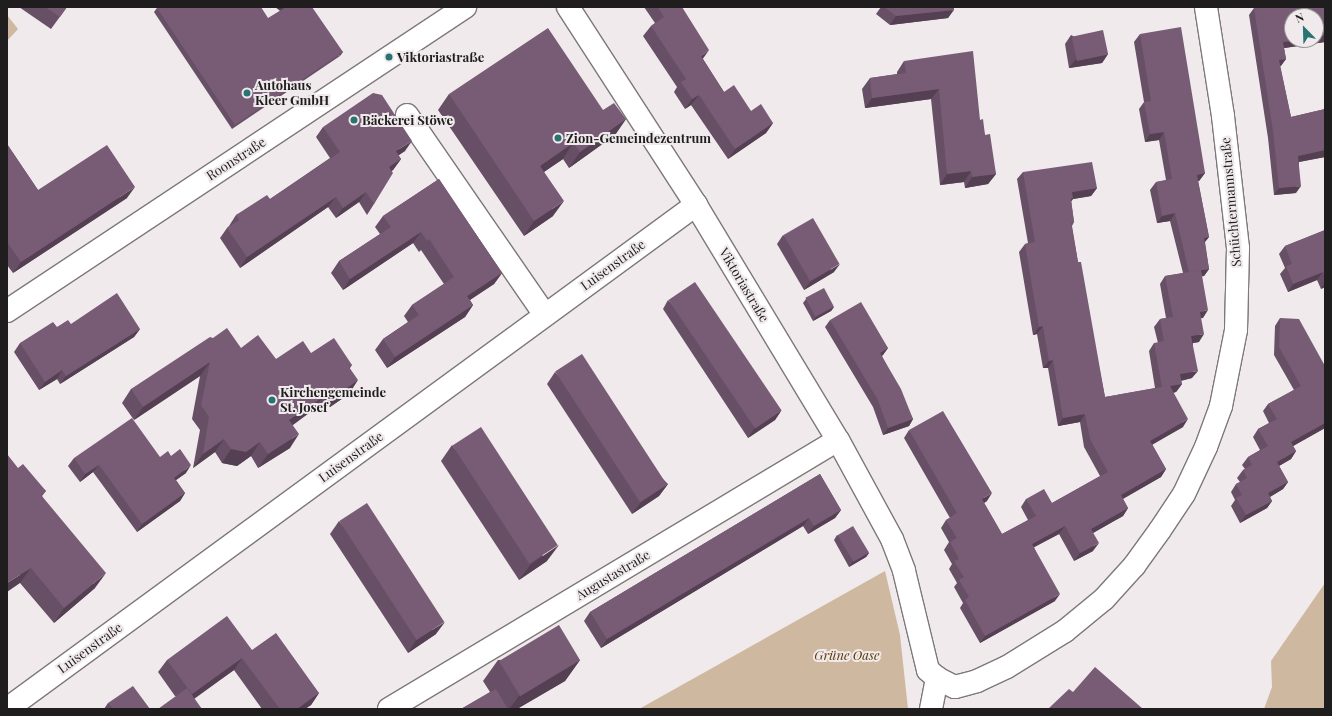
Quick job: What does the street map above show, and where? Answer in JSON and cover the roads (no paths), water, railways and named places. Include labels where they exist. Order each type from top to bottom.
[{"type":"street","name":"Roonstraße","points":[[7,311],[465,7]]},
{"type":"street","name":"Viktoriastraße","points":[[568,7],[696,204],[838,440],[892,540],[904,571],[928,670],[936,678]]},
{"type":"street","name":"Schüchtermannstraße","points":[[936,678],[955,687],[977,681],[1007,667],[1065,631],[1104,599],[1134,566],[1160,530],[1184,494],[1206,447],[1220,406],[1236,330],[1238,248],[1223,116],[1206,7]]},
{"type":"street","points":[[407,115],[545,315]]},
{"type":"street","name":"Luisenstraße","points":[[7,709],[30,702],[545,315],[696,204]]},
{"type":"street","name":"Augustastraße","points":[[389,709],[838,440]]},
{"type":"street","points":[[931,709],[936,678]]},
{"type":"place","name":"Viktoriastraße","points":[[389,57]]},
{"type":"place","name":"Autohaus Kleer GmbH","points":[[247,93]]},
{"type":"place","name":"Bäckerei Stöwe","points":[[354,120]]},
{"type":"place","name":"Zion-Gemeindezentrum","points":[[558,138]]},
{"type":"place","name":"Kirchengemeinde St. Josef","points":[[272,400]]},
{"type":"park label","name":"Grüne Oase","points":[[847,655]]}]
